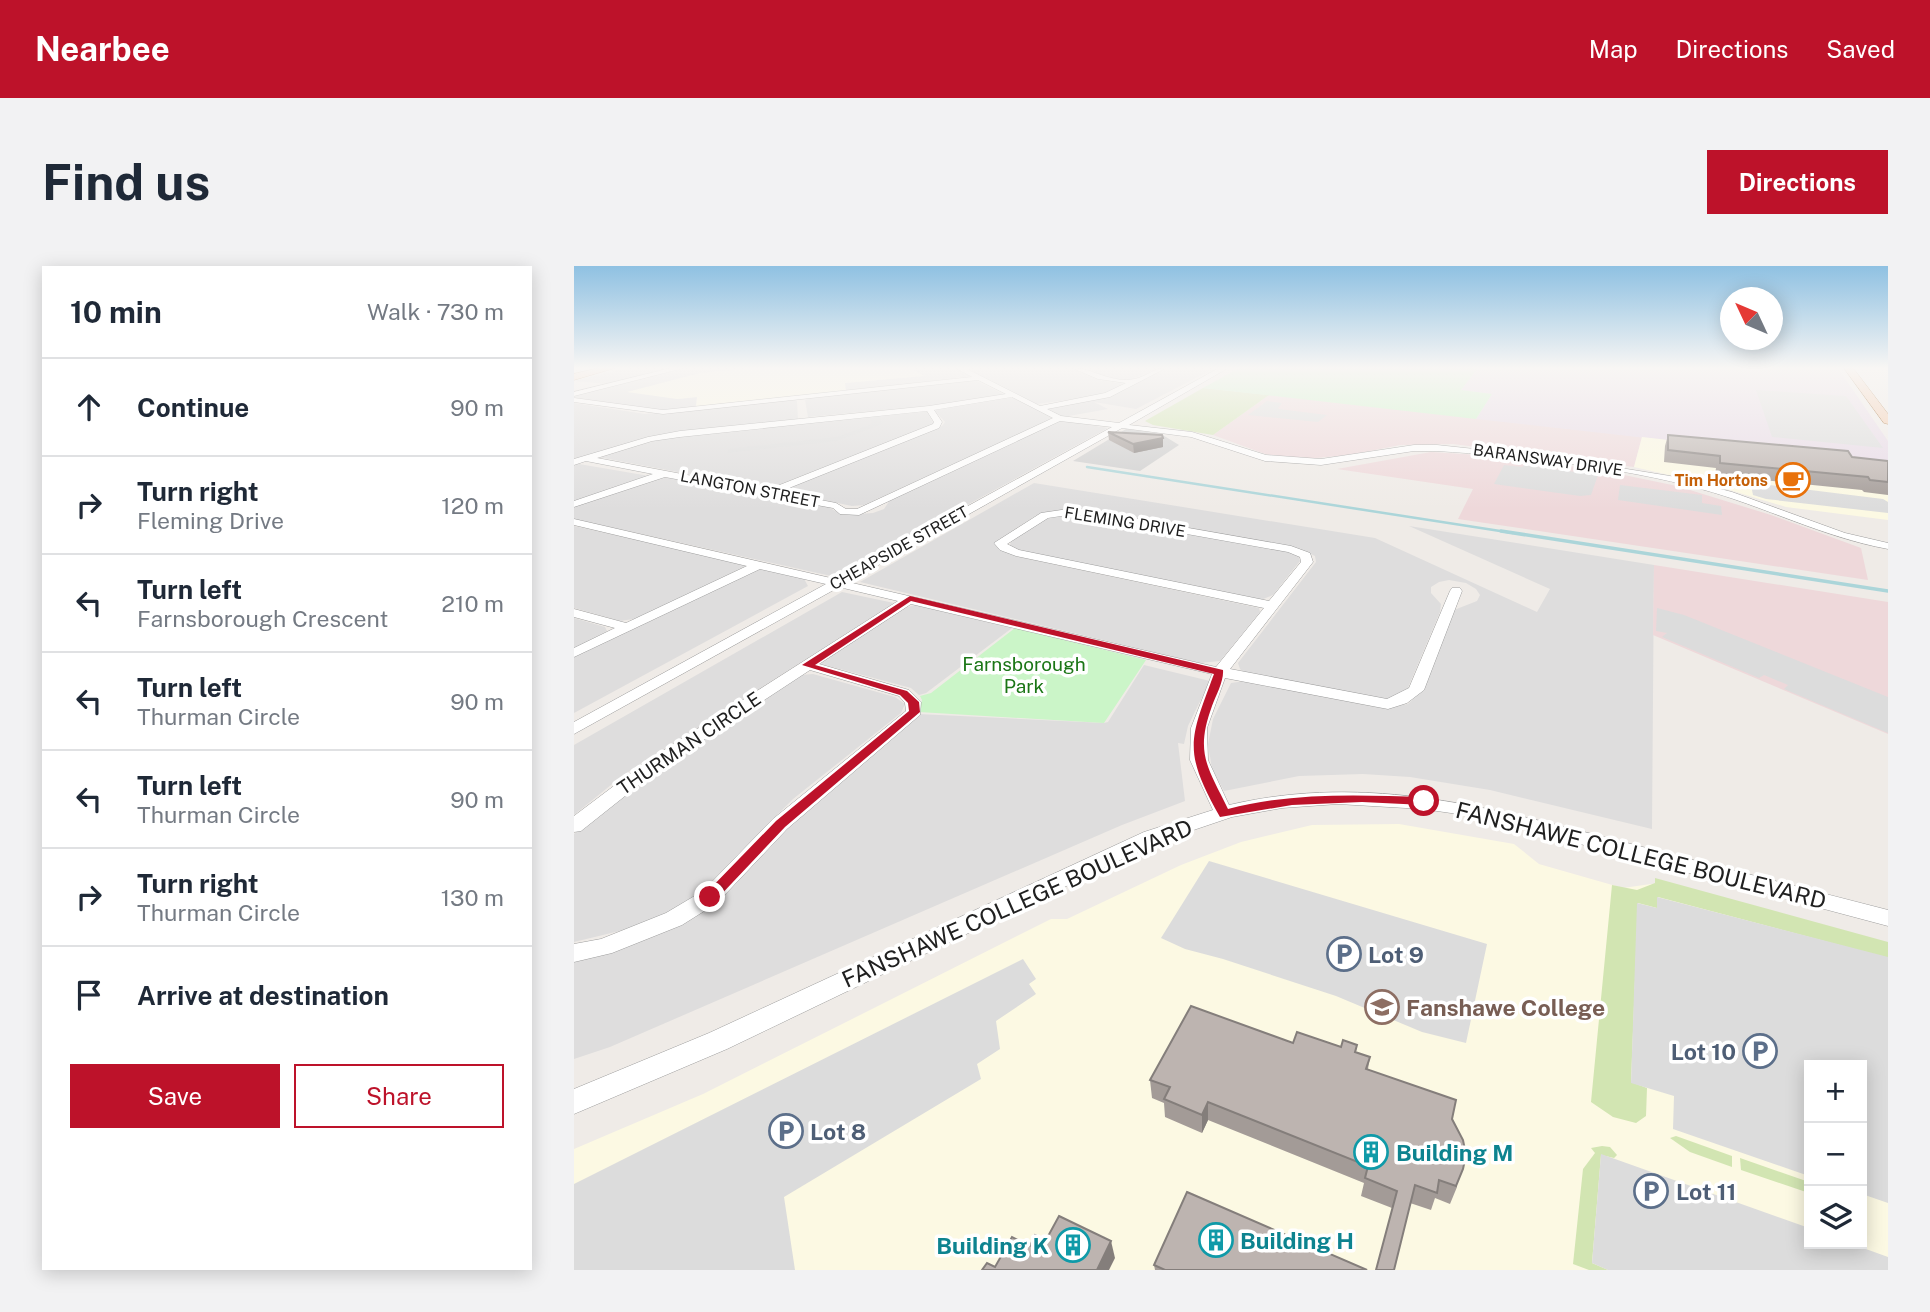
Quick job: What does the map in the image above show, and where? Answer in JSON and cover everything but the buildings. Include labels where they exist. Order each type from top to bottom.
[{"type":"street","points":[[802,415],[803,421]]},
{"type":"street","points":[[574,462],[664,437],[863,415]]},
{"type":"street","points":[[768,493],[936,426],[938,422],[933,415]]},
{"type":"street","points":[[1053,415],[1059,418]]},
{"type":"street","name":"CHEAPSIDE STREET","points":[[574,729],[1138,415]]},
{"type":"street","name":"BARANSWAY DRIVE","points":[[1059,418],[1192,435],[1213,440],[1243,453],[1280,460],[1321,462],[1414,448],[1437,448],[1619,469],[1704,487],[1756,503],[1812,527],[1888,546]]},
{"type":"street","name":"LANGTON STREET","points":[[587,459],[836,506],[844,512],[859,512],[1059,418]]},
{"type":"street","points":[[574,504],[664,473]]},
{"type":"street","name":"FLEMING DRIVE","points":[[1224,814],[1199,760],[1199,728],[1220,672],[1307,562],[1306,555],[1291,549],[1075,512],[1045,515],[1000,543],[1004,548],[1016,553],[1272,606]]},
{"type":"street","points":[[574,522],[1220,672],[1388,704],[1401,700],[1416,690],[1456,591]]},
{"type":"street","points":[[574,653],[761,564]]},
{"type":"street","name":"THURMAN CIRCLE","points":[[574,826],[634,777],[910,598]]},
{"type":"street","points":[[574,613],[628,628]]},
{"type":"street","points":[[574,953],[604,947],[674,919],[710,897],[780,824],[914,712],[914,702],[904,693],[807,665]]},
{"type":"street","name":"FANSHAWE COLLEGE BOULEVARD","points":[[574,1102],[718,1041],[1151,837],[1254,806],[1292,801],[1424,801],[1493,814],[1888,918]]},
{"type":"shaded area","points":[[574,415],[798,415],[798,420],[676,434],[574,461]]},
{"type":"shaded area","points":[[875,415],[929,415],[934,424],[768,489],[598,457],[667,437]]},
{"type":"shaded area","points":[[939,415],[1048,415],[1054,418],[864,505],[852,506],[780,491],[942,426],[945,422]]},
{"type":"shaded area","points":[[1241,415],[1445,415],[1642,437],[1634,467],[1453,444],[1400,445],[1350,455],[1304,459],[1265,454],[1213,435]]},
{"type":"shaded area","points":[[1248,415],[1326,415],[1327,415],[1318,422]]},
{"type":"shaded area","points":[[1479,415],[1870,415],[1888,441],[1888,465],[1476,419]]},
{"type":"shaded area","points":[[1764,415],[1859,415],[1883,448],[1772,437]]},
{"type":"shaded area","points":[[879,416],[882,424],[837,441],[727,453],[729,449],[837,437],[872,424],[870,417]]},
{"type":"shaded area","points":[[1060,420],[1108,428],[841,574],[831,576],[574,519],[574,506],[664,477],[828,507],[843,515],[873,513],[884,509],[890,500]]},
{"type":"shaded area","points":[[1126,429],[1161,434],[1179,445],[1140,471],[1073,461]]},
{"type":"shaded area","points":[[1642,437],[1888,465],[1888,520],[1786,507],[1713,485],[1634,467]]},
{"type":"shaded area","points":[[1431,452],[1479,455],[1600,470],[1677,486],[1771,515],[1861,548],[1868,580],[1458,519],[1473,489],[1337,469]]},
{"type":"shaded area","points":[[574,464],[649,476],[574,501]]},
{"type":"shaded area","points":[[1504,465],[1524,465],[1598,475],[1591,495],[1580,496],[1494,484]]},
{"type":"shaded area","points":[[1034,483],[1375,538],[1537,612],[1550,589],[1409,526],[1654,565],[1652,829],[1490,790],[1410,777],[1363,774],[1299,776],[1224,791],[1212,769],[1208,744],[1213,719],[1231,683],[1245,681],[1372,706],[1408,704],[1419,693],[1454,610],[1477,601],[1480,595],[1466,583],[1449,580],[1431,587],[1431,593],[1441,604],[1440,612],[1407,690],[1398,697],[1386,700],[1245,673],[1240,669],[1238,663],[1316,562],[1315,556],[1297,548],[1073,509],[1035,516],[997,541],[996,546],[1000,550],[1019,557],[1259,608],[1260,612],[1220,661],[1200,663],[860,582]]},
{"type":"shaded area","points":[[1620,485],[1702,495],[1702,503],[1721,506],[1722,515],[1618,500]]},
{"type":"shaded area","points":[[1751,485],[1883,499],[1888,502],[1888,513],[1766,499],[1753,495]]},
{"type":"shaded area","points":[[1067,513],[1288,551],[1298,555],[1300,561],[1273,595],[1253,599],[1022,551],[1010,546],[1011,540],[1050,516]]},
{"type":"shaded area","points":[[574,526],[746,566],[640,618],[620,621],[574,608]]},
{"type":"shaded area","points":[[1654,565],[1888,602],[1888,734],[1653,635]]},
{"type":"shaded area","points":[[757,569],[803,577],[808,586],[574,713],[574,656]]},
{"type":"shaded area","points":[[842,592],[894,603],[622,776],[574,815],[574,745]]},
{"type":"shaded area","points":[[915,605],[1012,628],[926,693],[919,695],[911,688],[821,664],[823,660],[904,608]]},
{"type":"shaded area","points":[[1657,608],[1684,615],[1888,697],[1888,733],[1784,689],[1788,685],[1764,675],[1759,678],[1662,637],[1667,633],[1656,631]]},
{"type":"shaded area","points":[[574,618],[605,627],[607,631],[574,649]]},
{"type":"shaded area","points":[[1144,665],[1210,681],[1188,726],[1184,744],[1178,743],[1185,801],[1122,825],[610,1047],[574,1059],[574,961],[666,930],[802,809],[918,714],[1104,723],[1108,722]]},
{"type":"shaded area","points":[[813,674],[895,697],[905,704],[901,713],[793,799],[710,883],[680,906],[636,927],[574,942],[574,834],[629,787],[801,675]]},
{"type":"shaded area","name":"Fanshawe College","points":[[1399,824],[1514,844],[1539,864],[1623,888],[1651,884],[1888,950],[1888,1270],[574,1270],[574,1149],[703,1094],[1051,919],[1067,919],[1181,865],[1241,842],[1312,825]]},
{"type":"shaded area","name":"Lot 9","points":[[1209,861],[1487,944],[1466,1043],[1422,1032],[1336,996],[1185,949],[1161,938]]},
{"type":"shaded area","name":"Lot 10","points":[[1657,897],[1888,957],[1888,1203],[1867,1196],[1867,1060],[1804,1060],[1804,1174],[1673,1129],[1674,1096],[1631,1083],[1637,903],[1657,908]]},
{"type":"shaded area","name":"Lot 8","points":[[1023,959],[1036,979],[1029,984],[1036,994],[996,1021],[1000,1049],[977,1064],[981,1079],[784,1197],[795,1270],[574,1270],[574,1184]]},
{"type":"shaded area","name":"Lot 11","points":[[1601,1154],[1804,1226],[1804,1249],[1866,1249],[1888,1257],[1888,1270],[1608,1270],[1592,1263]]},
{"type":"green space","points":[[1156,415],[1241,415],[1213,435],[1153,425],[1145,421]]},
{"type":"green space","points":[[1439,415],[1479,415],[1476,419]]},
{"type":"green space","name":"Farnsborough Park","points":[[1015,628],[1146,660],[1104,723],[919,712],[922,700],[920,696],[931,693]]},
{"type":"green space","points":[[1655,878],[1888,942],[1888,958],[1658,897],[1657,908],[1638,903],[1631,1082],[1647,1088],[1646,1116],[1636,1123],[1613,1117],[1591,1102],[1612,885],[1637,890],[1655,883]]},
{"type":"green space","points":[[1676,1136],[1732,1156],[1732,1167],[1690,1152],[1670,1138]]},
{"type":"green space","points":[[1610,1147],[1617,1155],[1614,1158],[1601,1155],[1592,1263],[1608,1270],[1589,1270],[1573,1264],[1583,1169],[1595,1153],[1591,1148]]},
{"type":"green space","points":[[1740,1158],[1804,1180],[1804,1191],[1741,1170]]},
{"type":"waterway","points":[[1087,467],[1513,533]]},
{"type":"waterway","points":[[1501,531],[1888,591]]},
{"type":"place","name":"Tim Hortons","points":[[1793,480]]},
{"type":"place","name":"Lot 9","points":[[1344,954]]},
{"type":"place","name":"Fanshawe College","points":[[1382,1007]]},
{"type":"place","name":"Lot 10","points":[[1760,1051]]},
{"type":"place","name":"Lot 8","points":[[786,1131]]},
{"type":"place","name":"Building M","points":[[1371,1152]]},
{"type":"place","name":"Lot 11","points":[[1651,1191]]},
{"type":"place","name":"Building H","points":[[1216,1240]]},
{"type":"place","name":"Building K","points":[[1073,1245]]},
{"type":"route","points":[[710,897],[744,865],[780,824],[914,712],[914,702],[904,693],[807,665],[910,598],[1220,672],[1199,728],[1197,744],[1199,760],[1224,814],[1254,806],[1292,801],[1424,801]]}]
